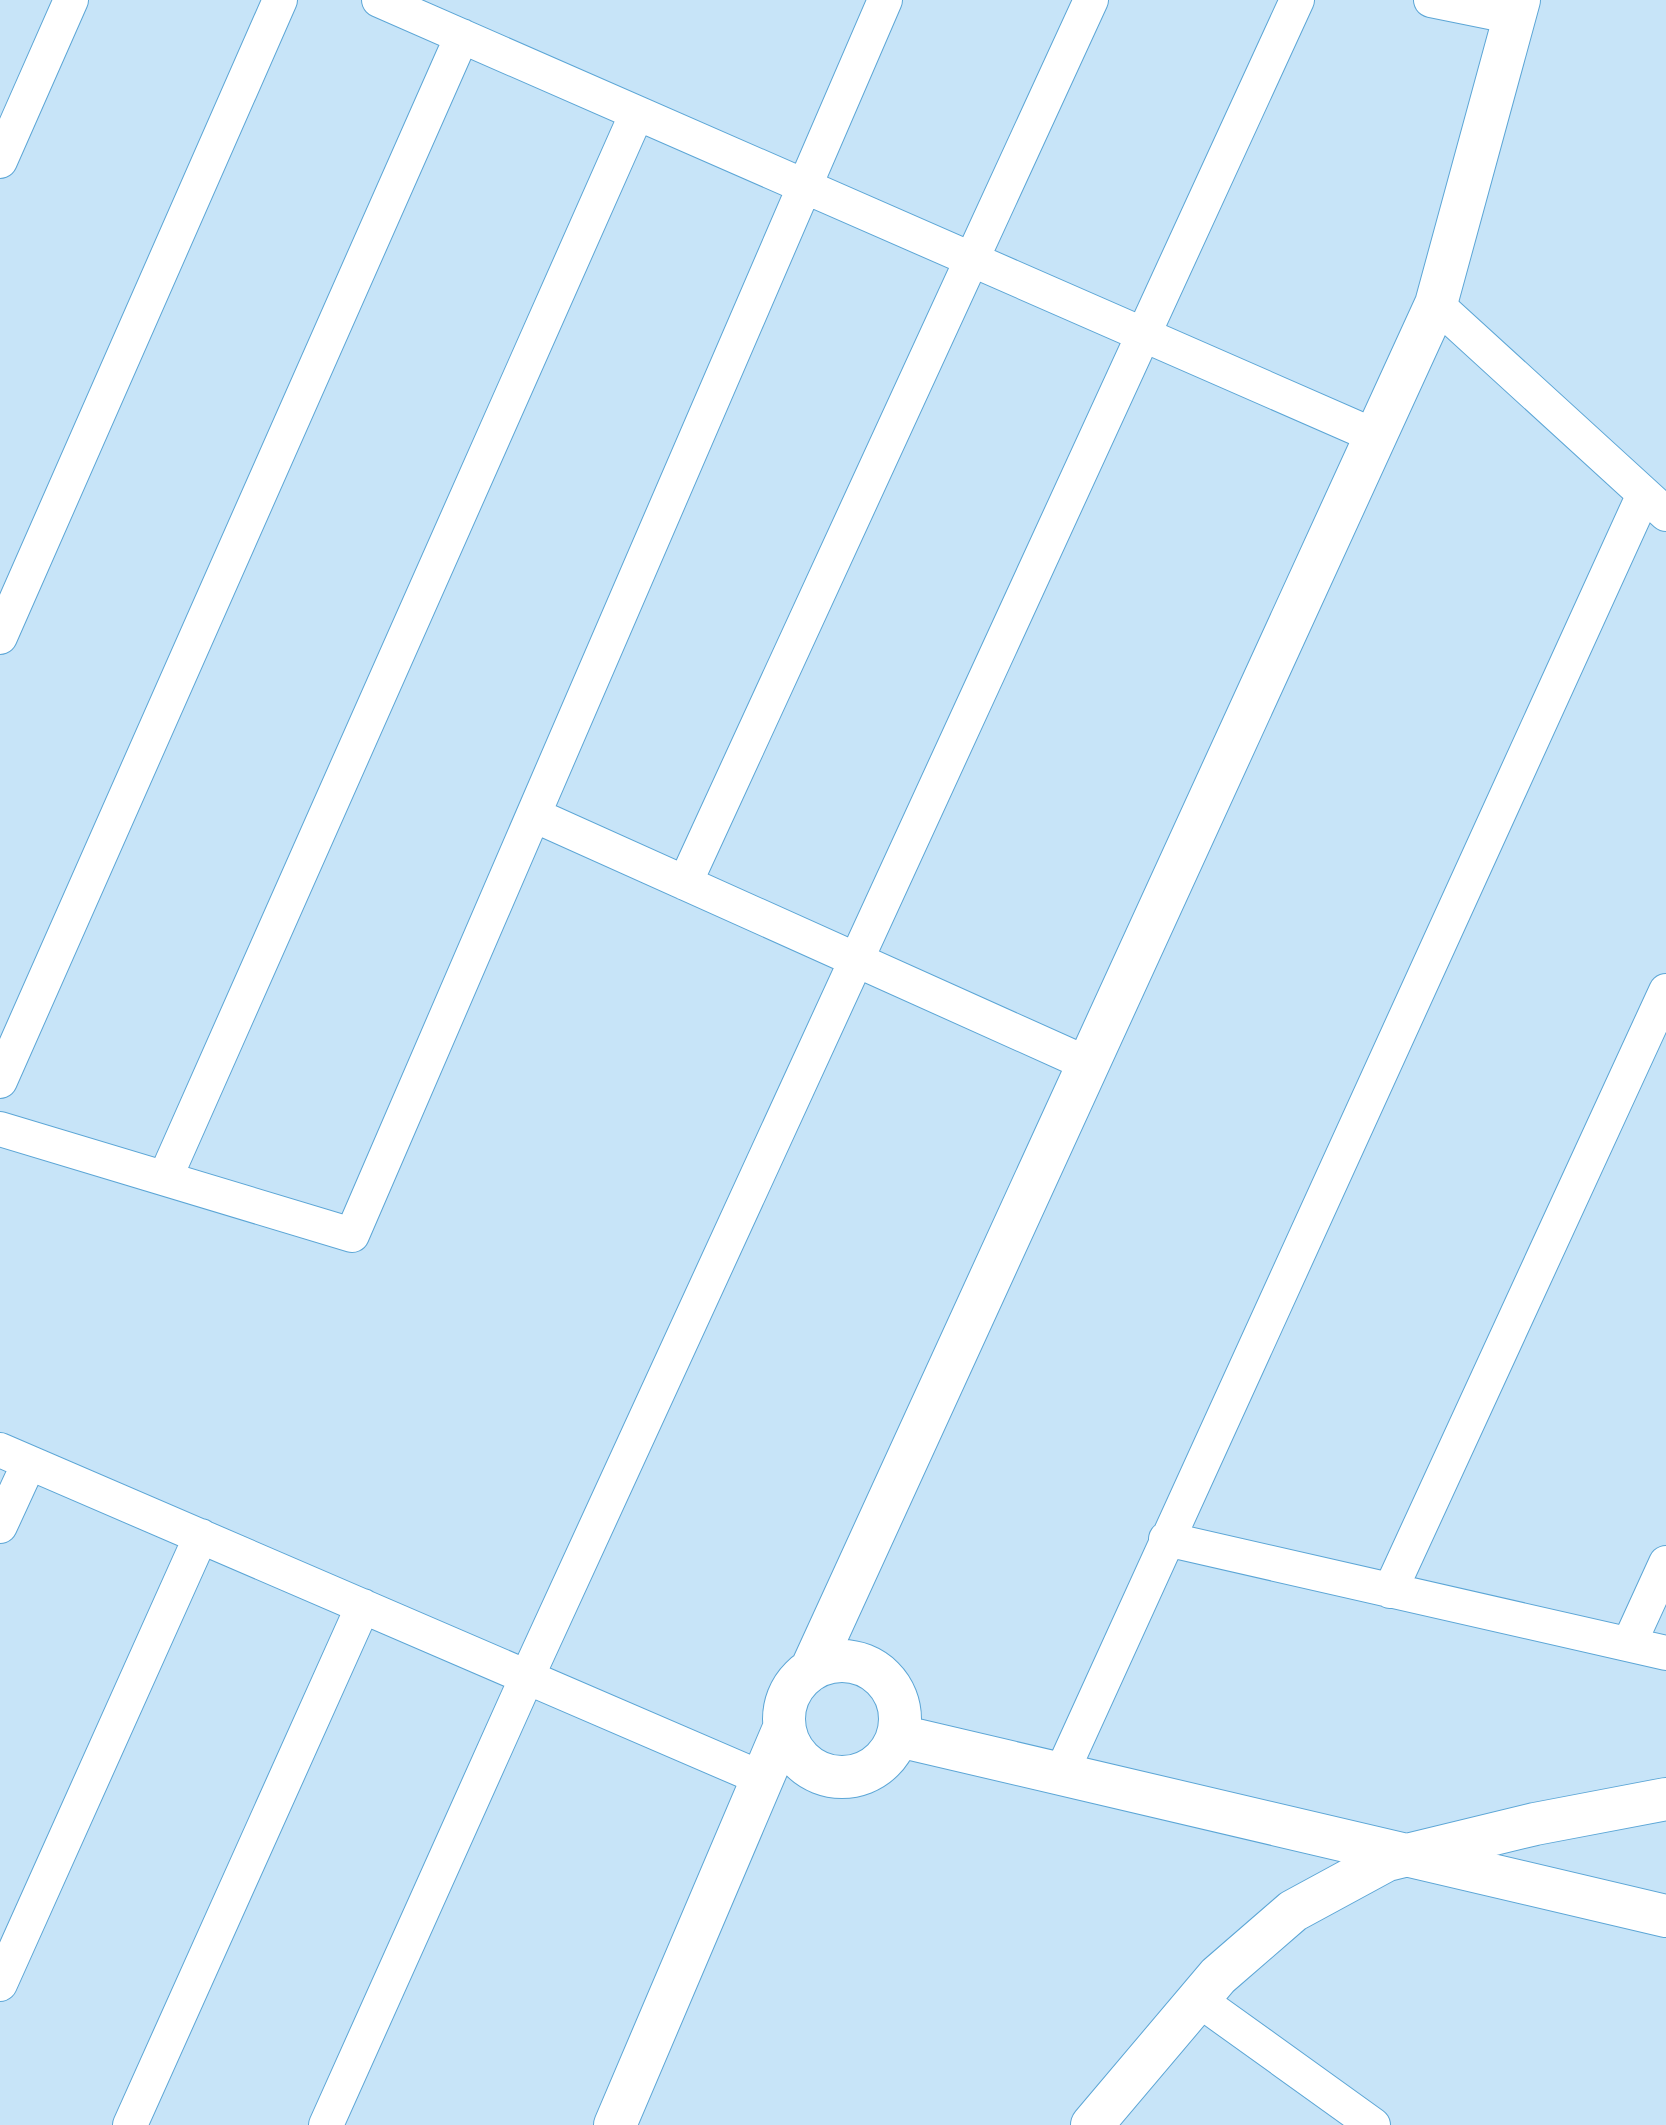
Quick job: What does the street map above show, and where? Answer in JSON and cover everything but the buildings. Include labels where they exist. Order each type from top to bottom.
[{"type":"street","points":[[0,161],[71,0]]},
{"type":"street","points":[[0,637],[280,0]]},
{"type":"street","points":[[379,0],[1375,436]]},
{"type":"street","points":[[0,1129],[352,1235],[885,0]]},
{"type":"street","points":[[685,883],[1091,0]]},
{"type":"street","points":[[326,2125],[527,1677],[1297,0]]},
{"type":"street","points":[[811,1670],[1436,304],[1517,8],[1431,0]]},
{"type":"street","points":[[0,1081],[462,36]]},
{"type":"street","points":[[165,1178],[637,113]]},
{"type":"street","points":[[1061,1774],[1166,1539],[1655,504],[1436,304]]},
{"type":"street","points":[[534,815],[1088,1064]]},
{"type":"street","points":[[1390,1591],[1666,991]]},
{"type":"street","points":[[0,1526],[14,1456],[761,1778]]},
{"type":"street","points":[[0,1984],[201,1536]]},
{"type":"street","points":[[1166,1539],[1666,1653]]},
{"type":"street","points":[[1629,1644],[1666,1563]]},
{"type":"street","points":[[130,2125],[363,1606]]},
{"type":"street","points":[[625,2121],[761,1778],[784,1728],[786,1702],[793,1686],[811,1670],[838,1660],[856,1662],[874,1669],[888,1681],[897,1697],[902,1716],[899,1736],[892,1751],[879,1765],[862,1774],[843,1778],[824,1775],[807,1766],[794,1752],[784,1728]]},
{"type":"street","points":[[899,1736],[1666,1916]]},
{"type":"street","points":[[1092,2125],[1218,1976],[1293,1911],[1387,1860],[1535,1824],[1666,1799]]},
{"type":"street","points":[[1199,2000],[1373,2125]]}]
